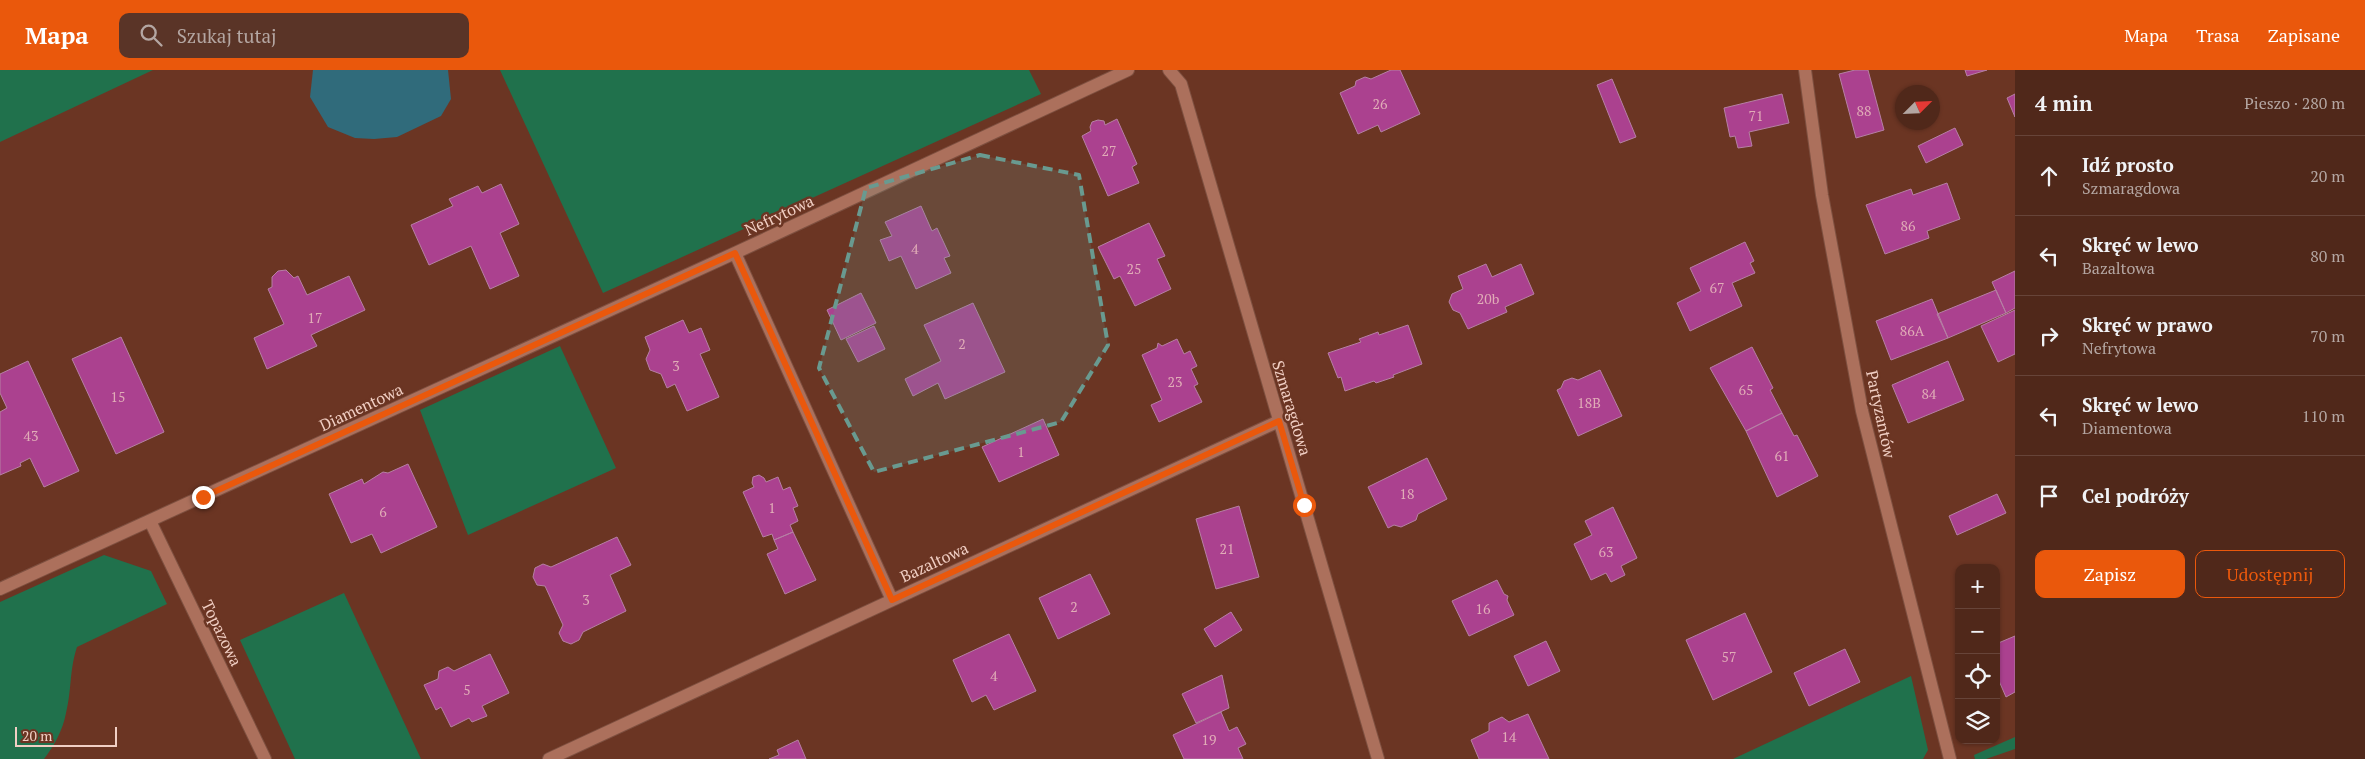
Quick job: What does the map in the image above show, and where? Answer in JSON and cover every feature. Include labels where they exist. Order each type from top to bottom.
[{"type":"street","name":"Nefrytowa","points":[[892,600],[735,253],[1128,70]]},
{"type":"street","name":"Szmaragdowa","points":[[1169,70],[1181,84],[1378,759]]},
{"type":"street","name":"Partyzantów","points":[[1805,70],[1822,195],[1862,411],[1950,759]]},
{"type":"street","name":"Diamentowa","points":[[0,589],[735,253]]},
{"type":"street","name":"Bazaltowa","points":[[549,759],[1279,421]]},
{"type":"street","name":"Topazowa","points":[[150,521],[265,759]]},
{"type":"highlighted area","points":[[980,155],[1079,175],[1108,345],[1061,422],[874,472],[819,368],[866,188]]},
{"type":"green space","points":[[0,70],[153,70],[0,142]]},
{"type":"green space","points":[[500,70],[1029,70],[1041,94],[603,293]]},
{"type":"green space","points":[[560,346],[616,468],[468,535],[420,410]]},
{"type":"green space","points":[[104,555],[151,571],[167,604],[77,647],[63,726],[58,738],[44,759],[0,759],[0,602]]},
{"type":"green space","points":[[344,593],[421,759],[295,759],[240,640]]},
{"type":"green space","points":[[1911,676],[1928,750],[1923,759],[1733,759]]},
{"type":"green space","points":[[2015,737],[2015,749],[1986,759],[1975,759],[1974,755]]},
{"type":"water","points":[[313,70],[448,70],[451,99],[441,116],[397,137],[355,138],[328,127],[310,97]]},
{"type":"building","points":[[1391,70],[1400,70],[1420,114],[1381,132],[1378,125],[1358,134],[1340,93],[1355,86],[1356,81],[1365,77],[1371,79]]},
{"type":"building","points":[[1855,70],[1868,70],[1884,130],[1856,138],[1839,74]]},
{"type":"building","points":[[1965,70],[1987,70],[1967,76]]},
{"type":"building","points":[[1612,79],[1636,137],[1620,143],[1597,85]]},
{"type":"building","points":[[1782,94],[1789,123],[1749,132],[1752,146],[1738,148],[1735,136],[1730,137],[1724,108]]},
{"type":"building","points":[[2015,94],[2015,117],[2007,98]]},
{"type":"building","points":[[1117,119],[1137,164],[1132,167],[1139,183],[1108,196],[1082,136],[1091,131],[1092,122],[1104,121],[1105,125]]},
{"type":"building","points":[[1955,128],[1963,145],[1926,163],[1918,146]]},
{"type":"building","points":[[1947,183],[1960,219],[1927,231],[1929,238],[1885,254],[1866,205],[1911,189],[1913,195]]},
{"type":"building","points":[[501,184],[519,224],[500,233],[519,276],[490,289],[471,246],[429,265],[411,225],[453,206],[449,199],[478,186],[482,193]]},
{"type":"building","points":[[921,206],[932,231],[937,228],[950,256],[944,258],[951,273],[916,289],[901,256],[889,261],[880,240],[892,236],[885,222]]},
{"type":"building","points":[[1149,223],[1165,256],[1157,259],[1171,289],[1135,306],[1120,276],[1114,279],[1098,247]]},
{"type":"building","points":[[1745,242],[1754,261],[1750,263],[1755,273],[1732,283],[1742,306],[1690,331],[1677,303],[1701,291],[1690,268]]},
{"type":"building","points":[[1486,264],[1492,277],[1521,264],[1534,294],[1505,307],[1507,312],[1468,329],[1460,313],[1453,310],[1449,302],[1452,294],[1463,289],[1458,276]]},
{"type":"building","points":[[286,270],[294,278],[298,276],[307,295],[349,276],[365,310],[311,335],[317,346],[267,369],[254,338],[284,324],[268,289],[272,287],[272,277],[278,271]]},
{"type":"building","points":[[2015,271],[2015,308],[2006,313],[1992,282]]},
{"type":"building","points":[[1996,290],[2006,313],[1948,338],[1937,314]]},
{"type":"building","points":[[861,293],[876,323],[841,340],[827,310]]},
{"type":"building","points":[[1932,299],[1948,338],[1891,360],[1876,321]]},
{"type":"building","points":[[973,303],[1005,372],[945,399],[938,383],[913,396],[905,379],[941,361],[924,325]]},
{"type":"building","points":[[2015,310],[2015,354],[1998,362],[1981,326]]},
{"type":"building","points":[[683,320],[689,333],[701,328],[710,350],[700,354],[719,397],[687,411],[675,384],[667,388],[661,374],[650,370],[646,359],[650,350],[645,337]]},
{"type":"building","points":[[1408,325],[1422,364],[1393,375],[1394,377],[1376,383],[1374,381],[1345,391],[1341,377],[1338,378],[1328,353],[1361,342],[1359,339],[1378,332],[1379,335]]},
{"type":"building","points":[[874,326],[885,349],[858,362],[846,339]]},
{"type":"building","points":[[121,337],[164,432],[116,454],[72,359]]},
{"type":"building","points":[[1177,339],[1184,354],[1190,351],[1197,366],[1191,369],[1198,384],[1194,386],[1202,402],[1159,422],[1151,405],[1162,400],[1142,355],[1157,348],[1158,343],[1162,346]]},
{"type":"building","points":[[1752,347],[1773,388],[1770,390],[1782,413],[1746,431],[1710,368]]},
{"type":"building","points":[[28,361],[79,471],[44,487],[30,458],[20,463],[21,466],[0,475],[0,412],[7,408],[0,393],[0,374]]},
{"type":"building","points":[[1948,361],[1964,400],[1908,423],[1892,385]]},
{"type":"building","points":[[1600,370],[1622,416],[1578,436],[1557,390],[1561,388],[1564,381],[1572,378],[1578,380]]},
{"type":"building","points":[[1782,413],[1794,436],[1797,435],[1818,476],[1777,497],[1746,431]]},
{"type":"building","points":[[1043,419],[1059,455],[999,482],[982,447]]},
{"type":"building","points":[[1427,458],[1447,499],[1418,514],[1416,520],[1401,527],[1394,525],[1388,528],[1368,487]]},
{"type":"building","points":[[408,464],[437,527],[381,553],[372,534],[351,543],[329,494],[362,479],[364,484],[383,472],[388,473]]},
{"type":"building","points":[[759,475],[766,482],[778,477],[783,490],[790,487],[798,506],[793,508],[798,521],[790,525],[793,532],[774,540],[772,534],[763,537],[743,492],[754,487],[752,483],[753,477]]},
{"type":"building","points":[[1997,494],[2006,513],[1957,535],[1949,516]]},
{"type":"building","points":[[1239,506],[1259,577],[1216,589],[1196,519]]},
{"type":"building","points":[[1613,507],[1637,558],[1621,566],[1625,575],[1611,582],[1606,573],[1591,580],[1574,544],[1592,535],[1585,521]]},
{"type":"building","points":[[793,532],[816,580],[785,594],[767,554],[778,549],[774,540]]},
{"type":"building","points":[[617,537],[631,565],[610,575],[626,611],[583,632],[579,640],[571,644],[563,641],[559,633],[563,625],[545,586],[537,585],[533,577],[535,568],[543,564],[551,567]]},
{"type":"building","points":[[1090,574],[1110,614],[1058,639],[1039,598]]},
{"type":"building","points":[[1497,580],[1504,594],[1508,596],[1507,600],[1514,615],[1469,636],[1452,601]]},
{"type":"building","points":[[1231,612],[1242,630],[1215,647],[1204,629]]},
{"type":"building","points":[[1745,613],[1772,672],[1713,700],[1686,640]]},
{"type":"building","points":[[1009,634],[1036,691],[994,710],[986,695],[972,702],[953,660]]},
{"type":"building","points":[[2015,636],[2015,692],[2006,697],[2000,683],[2000,642]]},
{"type":"building","points":[[1546,641],[1560,671],[1528,686],[1514,656]]},
{"type":"building","points":[[1845,649],[1860,682],[1809,706],[1794,673]]},
{"type":"building","points":[[490,654],[509,693],[482,706],[487,716],[472,722],[469,718],[451,727],[441,707],[436,710],[424,685],[438,679],[439,671],[448,667],[454,671]]},
{"type":"building","points":[[1222,675],[1229,708],[1196,723],[1182,694]]},
{"type":"building","points":[[1221,712],[1229,731],[1237,727],[1246,744],[1238,748],[1243,759],[1184,759],[1173,735]]},
{"type":"building","points":[[1528,714],[1549,759],[1479,759],[1471,740],[1489,731],[1489,723],[1502,717],[1509,722]]},
{"type":"building","points":[[798,740],[806,759],[769,759],[779,755],[777,750]]},
{"type":"route","points":[[203,497],[735,253],[892,600],[1279,421],[1304,505]]}]
